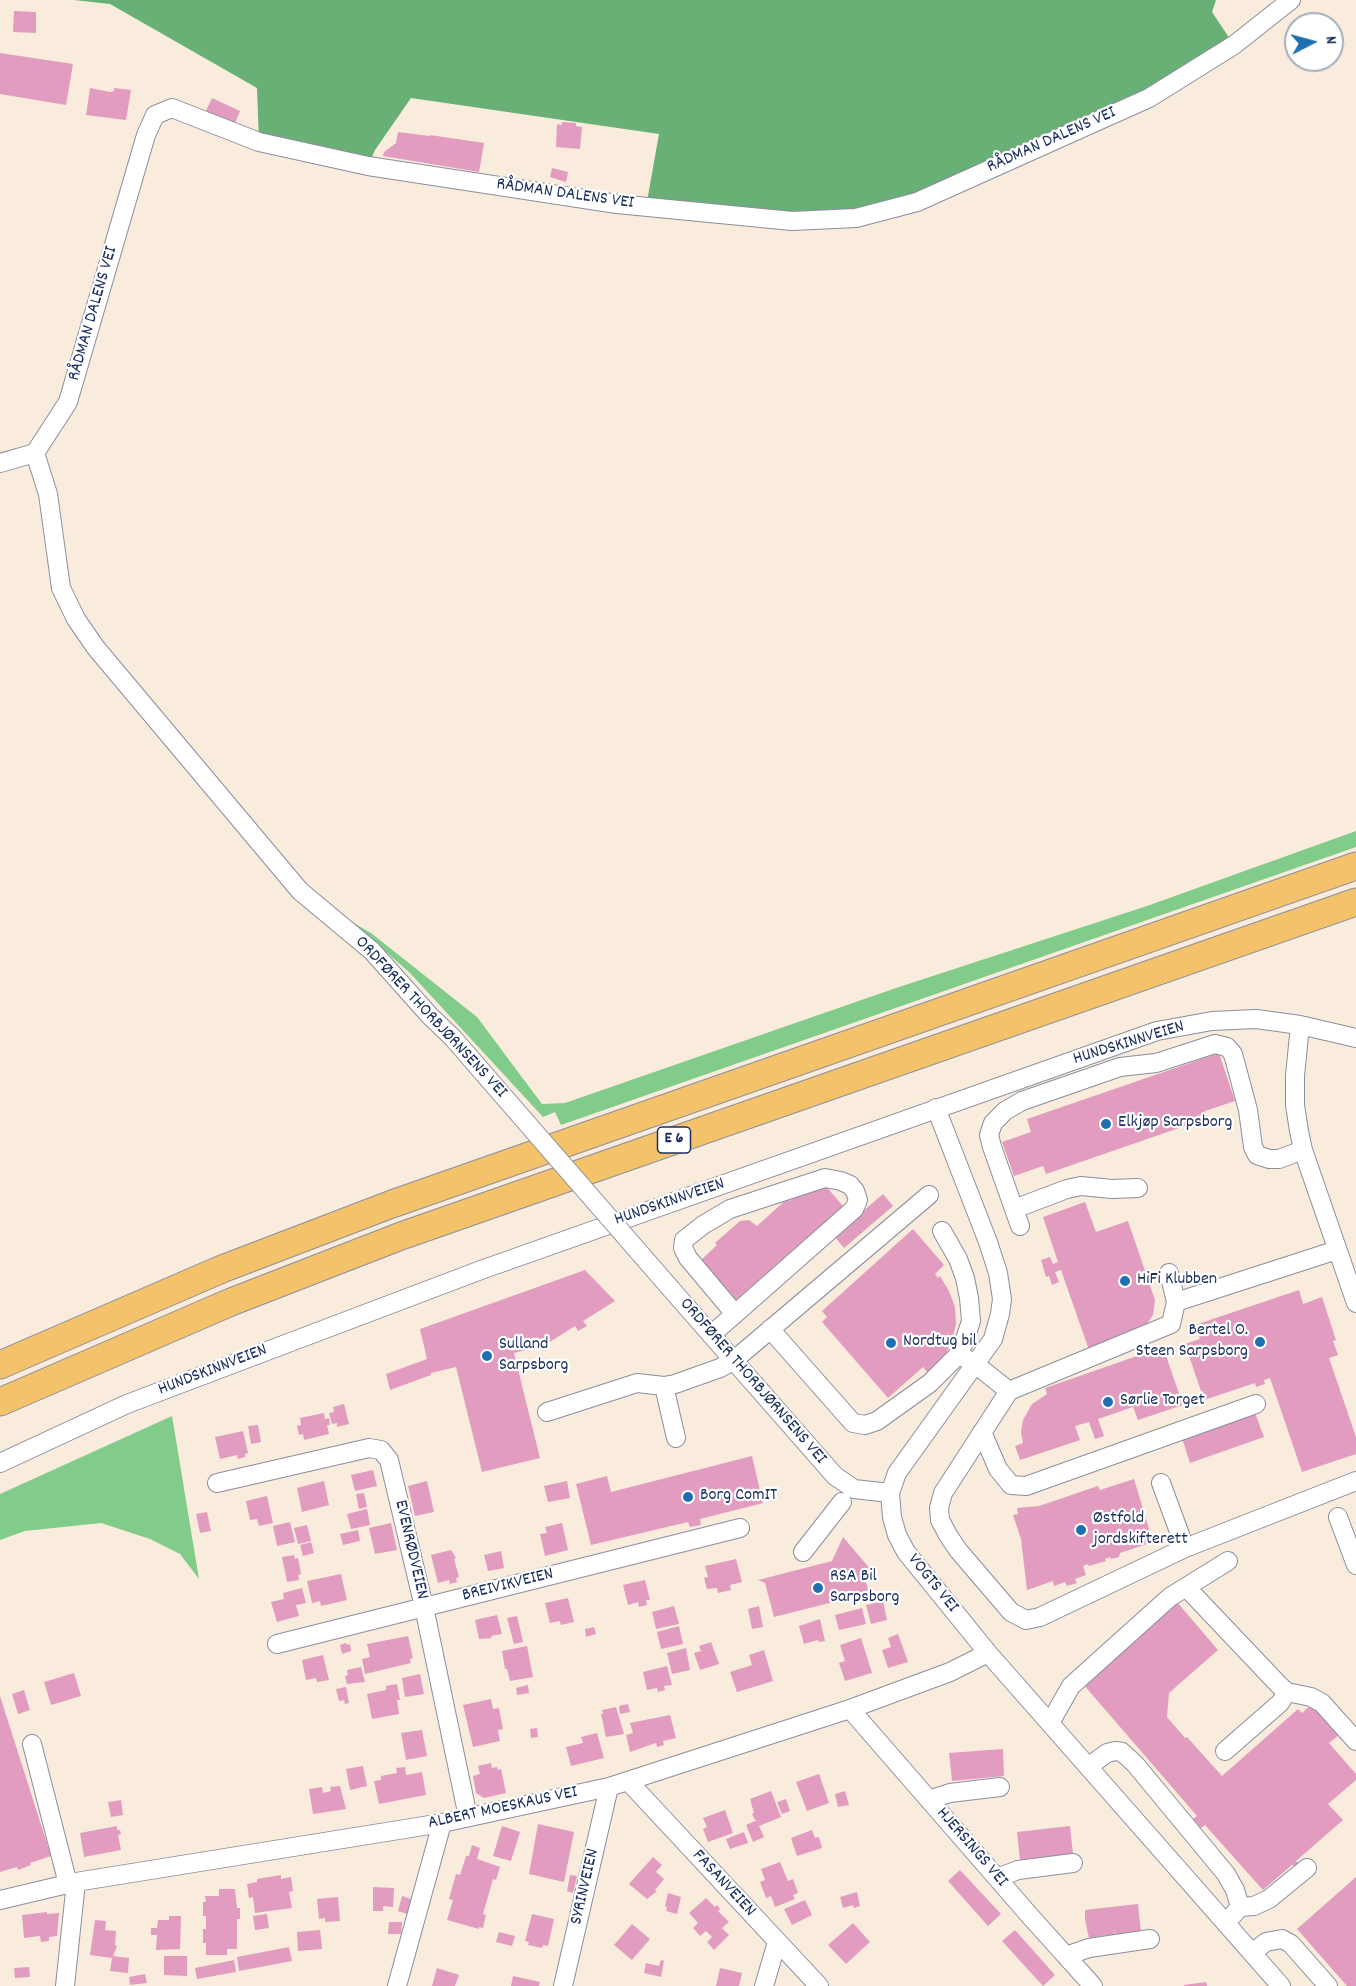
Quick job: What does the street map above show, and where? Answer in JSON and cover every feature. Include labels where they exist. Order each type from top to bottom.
[{"type":"highway","name":"E 6","points":[[0,1365],[222,1269],[392,1204],[1356,866]]},
{"type":"highway","name":"E 6","points":[[0,1402],[231,1302],[401,1236],[1356,902]]},
{"type":"street","name":"RÅDMAN DALENS VEI","points":[[35,453],[68,402],[146,135],[155,115],[172,108],[259,142],[368,166],[627,205],[792,221],[856,218],[917,202],[1149,98],[1234,45],[1291,0]]},
{"type":"street","points":[[0,463],[35,453]]},
{"type":"street","name":"ORDFØRER THORBJØRNSENS VEI","points":[[35,453],[48,494],[61,588],[76,619],[96,648],[300,891],[372,951],[430,1016],[452,1037],[835,1476],[854,1489],[890,1493]]},
{"type":"street","name":"HUNDSKINNVEIEN","points":[[0,1463],[127,1404],[481,1269],[1157,1031],[1212,1021],[1256,1020],[1300,1025],[1356,1038]]},
{"type":"street","points":[[1300,1025],[1295,1105],[1303,1150],[1356,1303]]},
{"type":"street","points":[[1138,1188],[1112,1190],[1081,1186],[1067,1189],[1017,1218],[989,1135],[993,1123],[1005,1111],[1022,1101],[1120,1067],[1156,1063],[1215,1044],[1227,1047],[1233,1054],[1248,1110],[1253,1147],[1257,1155],[1269,1159],[1279,1158],[1303,1150]]},
{"type":"street","points":[[890,1493],[897,1473],[993,1339],[1001,1306],[999,1281],[988,1242],[936,1108]]},
{"type":"street","points":[[711,1335],[735,1314],[854,1209],[858,1200],[850,1185],[825,1178],[730,1209],[703,1225],[684,1240],[683,1248],[688,1258],[735,1314]]},
{"type":"street","points":[[547,1412],[637,1383],[664,1386],[675,1384],[733,1361],[929,1195]]},
{"type":"street","points":[[770,1329],[852,1423],[865,1425],[877,1422],[930,1383],[958,1354],[971,1321],[965,1278],[958,1259],[942,1231]]},
{"type":"street","points":[[1176,1302],[1337,1250]]},
{"type":"street","points":[[1169,1273],[1176,1302],[1171,1324],[1009,1392],[943,1493],[939,1508],[940,1520],[948,1535],[1011,1612],[1026,1620],[1040,1617],[1185,1548],[1356,1481]]},
{"type":"street","points":[[958,1354],[975,1364],[1009,1392]]},
{"type":"street","points":[[664,1386],[676,1438]]},
{"type":"street","points":[[982,1432],[998,1469],[1011,1485],[1026,1486],[1256,1404]]},
{"type":"street","name":"EVENRØDVEIEN","points":[[217,1483],[369,1448],[381,1450],[389,1460],[424,1607],[468,1817]]},
{"type":"street","points":[[1161,1483],[1185,1548]]},
{"type":"street","name":"VOGTS VEI","points":[[890,1493],[892,1517],[897,1535],[906,1552],[988,1653],[1281,1986]]},
{"type":"street","points":[[802,1552],[842,1502]]},
{"type":"street","points":[[1338,1517],[1356,1565]]},
{"type":"street","name":"BREIVIKVEIEN","points":[[277,1644],[740,1528]]},
{"type":"street","points":[[1050,1723],[1071,1686],[1170,1597],[1228,1561]]},
{"type":"street","points":[[1186,1587],[1287,1692],[1311,1697],[1322,1703],[1356,1741]]},
{"type":"street","name":"ALBERT MOESKAUS VEI","points":[[0,1900],[72,1883],[442,1823],[609,1787],[850,1709],[950,1672],[988,1653]]},
{"type":"street","points":[[1225,1750],[1280,1703],[1287,1692]]},
{"type":"street","name":"HJERSINGS VEI","points":[[850,1709],[1093,1986]]},
{"type":"street","points":[[32,1744],[72,1883],[65,1986]]},
{"type":"street","points":[[1088,1767],[1107,1753],[1122,1752],[1135,1764],[1226,1874],[1235,1890],[1240,1907]]},
{"type":"street","name":"FASANVEIEN","points":[[628,1781],[819,1986]]},
{"type":"street","name":"SYRINVEIEN","points":[[563,1986],[609,1787]]},
{"type":"street","points":[[929,1800],[950,1793],[1000,1787]]},
{"type":"street","points":[[397,1986],[442,1823]]},
{"type":"street","points":[[997,1878],[1018,1870],[1073,1863]]},
{"type":"street","points":[[1225,1923],[1240,1907],[1254,1906],[1269,1899],[1307,1868]]},
{"type":"street","points":[[1066,1956],[1089,1948],[1150,1939]]},
{"type":"street","points":[[1252,1953],[1266,1942],[1282,1939],[1291,1944],[1328,1986]]},
{"type":"street","points":[[764,1986],[777,1942]]},
{"type":"green space","points":[[74,0],[1216,0],[1212,12],[1234,45],[1149,98],[856,218],[646,207],[659,134],[411,98],[375,150],[368,166],[259,142],[257,88],[110,4]]},
{"type":"green space","points":[[1356,831],[1356,847],[561,1125],[555,1112],[543,1117],[410,973],[352,922],[371,933],[477,1017],[542,1104],[565,1103],[896,988],[1147,906]]},
{"type":"green space","points":[[172,1416],[199,1579],[180,1554],[150,1539],[101,1523],[25,1531],[0,1540],[0,1494]]},
{"type":"building","points":[[14,11],[36,12],[36,33],[13,32]]},
{"type":"building","points":[[0,53],[73,64],[66,105],[0,94]]},
{"type":"building","points":[[90,88],[110,92],[114,91],[114,88],[131,90],[126,120],[86,115]]},
{"type":"building","points":[[212,98],[240,111],[234,126],[205,113]]},
{"type":"building","points":[[562,122],[576,123],[576,126],[582,127],[580,149],[556,147],[557,124],[562,125]]},
{"type":"building","points":[[398,132],[484,143],[479,172],[383,156],[384,152],[396,143]]},
{"type":"building","points":[[552,168],[568,172],[566,182],[550,177]]},
{"type":"building","points":[[1219,1053],[1235,1101],[1205,1111],[1208,1118],[1046,1174],[1043,1166],[1014,1176],[1002,1142],[1031,1132],[1027,1119]]},
{"type":"building","points":[[824,1184],[843,1206],[736,1300],[701,1260],[717,1245],[715,1243],[740,1221],[749,1220],[757,1226],[788,1198],[790,1201],[796,1195]]},
{"type":"building","points":[[883,1194],[893,1206],[844,1248],[834,1236]]},
{"type":"building","points":[[1085,1202],[1096,1232],[1128,1221],[1155,1300],[1153,1315],[1147,1324],[1089,1350],[1061,1270],[1055,1272],[1059,1282],[1052,1285],[1049,1276],[1046,1277],[1041,1260],[1050,1257],[1053,1264],[1058,1262],[1043,1217]]},
{"type":"building","points":[[913,1229],[944,1265],[935,1274],[938,1278],[940,1276],[949,1291],[955,1307],[956,1324],[945,1356],[928,1373],[923,1367],[888,1398],[822,1322],[827,1317],[822,1311]]},
{"type":"building","points":[[585,1270],[615,1301],[583,1321],[587,1326],[578,1331],[575,1326],[545,1345],[514,1353],[540,1458],[482,1472],[456,1367],[431,1373],[431,1375],[390,1390],[386,1374],[427,1359],[420,1329]]},
{"type":"building","points":[[1299,1290],[1303,1304],[1322,1297],[1336,1340],[1333,1341],[1338,1355],[1329,1358],[1356,1437],[1356,1454],[1302,1472],[1270,1378],[1264,1380],[1265,1384],[1256,1387],[1255,1383],[1204,1400],[1185,1344],[1200,1339],[1195,1325]]},
{"type":"building","name":"Sørlie Torget","points":[[1163,1347],[1183,1405],[1138,1420],[1133,1407],[1098,1419],[1104,1436],[1095,1439],[1089,1422],[1075,1426],[1080,1440],[1020,1460],[1015,1446],[1023,1443],[1021,1432],[1023,1420],[1032,1404],[1047,1394],[1045,1388]]},
{"type":"building","points":[[344,1404],[349,1424],[337,1427],[337,1423],[332,1424],[329,1413],[334,1412],[333,1407]]},
{"type":"building","points":[[324,1413],[325,1419],[329,1418],[330,1425],[327,1425],[329,1434],[304,1440],[303,1434],[299,1435],[297,1426],[301,1425],[300,1418]]},
{"type":"building","points":[[1255,1413],[1264,1437],[1190,1463],[1182,1438]]},
{"type":"building","points":[[258,1425],[261,1442],[251,1444],[248,1426]]},
{"type":"building","points":[[243,1431],[248,1453],[245,1457],[238,1459],[237,1455],[220,1459],[215,1437]]},
{"type":"building","points":[[752,1456],[763,1503],[700,1519],[701,1525],[690,1527],[688,1522],[591,1545],[576,1484],[607,1476],[611,1492]]},
{"type":"building","points":[[373,1470],[377,1486],[355,1491],[351,1475]]},
{"type":"building","points":[[1134,1479],[1153,1542],[1120,1553],[1119,1557],[1111,1559],[1110,1557],[1105,1559],[1106,1561],[1083,1566],[1086,1575],[1075,1579],[1077,1583],[1067,1586],[1065,1582],[1054,1586],[1053,1581],[1027,1590],[1021,1539],[1013,1515],[1018,1514],[1017,1508],[1039,1506],[1098,1486],[1100,1490]]},
{"type":"building","points":[[324,1481],[329,1505],[302,1512],[297,1488]]},
{"type":"building","points":[[427,1481],[434,1512],[415,1516],[408,1486]]},
{"type":"building","points":[[567,1481],[570,1498],[548,1502],[544,1486]]},
{"type":"building","points":[[364,1493],[367,1507],[359,1509],[356,1494]]},
{"type":"building","points":[[267,1496],[273,1523],[259,1526],[257,1519],[250,1520],[246,1501]]},
{"type":"building","points":[[367,1509],[370,1525],[351,1529],[347,1514]]},
{"type":"building","points":[[207,1512],[211,1531],[200,1533],[196,1514]]},
{"type":"building","points":[[290,1522],[295,1542],[277,1546],[273,1526]]},
{"type":"building","points":[[391,1523],[397,1550],[375,1554],[369,1528]]},
{"type":"building","points":[[562,1523],[568,1550],[545,1556],[540,1534],[547,1533],[545,1527]]},
{"type":"building","points":[[307,1525],[311,1541],[298,1544],[294,1528]]},
{"type":"building","points":[[358,1530],[360,1541],[343,1545],[340,1534]]},
{"type":"building","points":[[843,1537],[878,1578],[866,1582],[869,1593],[774,1617],[765,1583],[758,1580],[832,1561]]},
{"type":"building","points":[[311,1542],[314,1553],[303,1556],[300,1545]]},
{"type":"building","points":[[451,1550],[456,1558],[454,1559],[459,1577],[456,1578],[457,1582],[450,1584],[449,1580],[438,1583],[431,1555]]},
{"type":"building","points":[[501,1551],[504,1568],[488,1571],[484,1555]]},
{"type":"building","points":[[294,1555],[295,1559],[298,1558],[301,1574],[298,1575],[299,1580],[287,1582],[282,1557]]},
{"type":"building","points":[[736,1559],[742,1582],[730,1585],[731,1590],[718,1593],[717,1588],[707,1589],[704,1578],[708,1577],[705,1566]]},
{"type":"building","points":[[341,1574],[347,1600],[321,1606],[320,1601],[312,1603],[307,1581]]},
{"type":"building","points":[[645,1580],[650,1600],[646,1600],[647,1605],[639,1607],[638,1602],[628,1605],[623,1585]]},
{"type":"building","points":[[302,1588],[306,1603],[296,1605],[299,1616],[277,1622],[271,1602],[284,1599],[283,1593]]},
{"type":"building","points":[[568,1598],[574,1622],[561,1625],[560,1621],[550,1623],[545,1603]]},
{"type":"building","points":[[883,1601],[887,1620],[871,1624],[866,1605]]},
{"type":"building","points":[[1177,1602],[1218,1650],[1169,1693],[1167,1717],[1222,1776],[1298,1709],[1302,1713],[1312,1704],[1339,1735],[1329,1743],[1356,1774],[1356,1780],[1328,1804],[1343,1820],[1296,1861],[1298,1863],[1292,1865],[1263,1890],[1205,1825],[1201,1828],[1193,1819],[1197,1816],[1083,1684]]},
{"type":"building","points":[[674,1606],[679,1624],[656,1629],[652,1612]]},
{"type":"building","points":[[759,1606],[763,1627],[752,1629],[748,1609]]},
{"type":"building","points":[[862,1608],[866,1624],[839,1630],[835,1615]]},
{"type":"building","points":[[497,1615],[502,1634],[479,1639],[475,1620]]},
{"type":"building","points":[[517,1616],[523,1642],[514,1644],[507,1618]]},
{"type":"building","points":[[820,1619],[825,1641],[819,1642],[818,1640],[804,1644],[799,1626]]},
{"type":"building","points":[[679,1626],[683,1644],[661,1649],[657,1632]]},
{"type":"building","points":[[594,1627],[596,1634],[586,1637],[585,1629]]},
{"type":"building","points":[[898,1634],[908,1662],[888,1668],[882,1650],[891,1647],[888,1638]]},
{"type":"building","points":[[408,1636],[413,1658],[410,1659],[411,1663],[365,1674],[362,1659],[370,1657],[367,1644]]},
{"type":"building","points":[[861,1638],[872,1673],[845,1681],[839,1663],[845,1661],[840,1645]]},
{"type":"building","points":[[711,1642],[719,1664],[700,1670],[694,1653],[701,1651],[699,1646]]},
{"type":"building","points":[[350,1644],[351,1651],[342,1654],[340,1645]]},
{"type":"building","points":[[527,1646],[533,1677],[510,1681],[502,1651]]},
{"type":"building","points":[[686,1648],[690,1670],[672,1674],[667,1653]]},
{"type":"building","points":[[764,1650],[773,1681],[737,1692],[730,1672],[752,1665],[749,1655]]},
{"type":"building","points":[[323,1655],[329,1680],[317,1682],[316,1678],[306,1680],[302,1660]]},
{"type":"building","points":[[667,1666],[672,1685],[664,1686],[665,1690],[658,1692],[657,1688],[647,1690],[643,1672]]},
{"type":"building","points":[[361,1667],[365,1682],[347,1684],[345,1676],[348,1675],[347,1670]]},
{"type":"building","points":[[74,1673],[81,1696],[51,1705],[44,1682]]},
{"type":"building","points":[[420,1674],[424,1694],[405,1697],[402,1678]]},
{"type":"building","points":[[397,1684],[400,1700],[397,1700],[399,1714],[372,1719],[367,1694],[386,1690],[386,1686]]},
{"type":"building","points":[[528,1685],[529,1693],[517,1695],[516,1688]]},
{"type":"building","points":[[346,1687],[349,1703],[345,1704],[344,1700],[339,1701],[336,1689]]},
{"type":"building","points":[[24,1690],[30,1710],[18,1714],[12,1694]]},
{"type":"building","points":[[0,1696],[51,1856],[18,1870],[17,1867],[0,1872]]},
{"type":"building","points":[[491,1699],[493,1709],[499,1708],[503,1729],[498,1730],[500,1741],[473,1747],[463,1705]]},
{"type":"building","points":[[628,1704],[630,1712],[620,1714],[619,1706]]},
{"type":"building","points":[[616,1707],[624,1734],[606,1737],[602,1710]]},
{"type":"building","points":[[670,1715],[676,1738],[663,1741],[664,1745],[657,1747],[656,1743],[630,1752],[626,1735],[633,1733],[630,1723]]},
{"type":"building","points":[[537,1728],[538,1737],[531,1738],[530,1729]]},
{"type":"building","points":[[422,1730],[427,1756],[406,1760],[401,1733]]},
{"type":"building","points":[[597,1733],[604,1758],[571,1766],[566,1747],[583,1743],[581,1737]]},
{"type":"building","points":[[1003,1749],[1004,1776],[952,1781],[949,1753]]},
{"type":"building","points":[[491,1763],[492,1768],[501,1769],[506,1793],[484,1798],[476,1793],[473,1776],[480,1774],[478,1766]]},
{"type":"building","points":[[363,1766],[367,1786],[350,1790],[346,1769]]},
{"type":"building","points":[[405,1767],[406,1775],[422,1772],[426,1795],[379,1804],[374,1781],[381,1780],[381,1776],[397,1773],[396,1768]]},
{"type":"building","points":[[819,1774],[829,1803],[807,1811],[796,1782]]},
{"type":"building","points":[[340,1786],[346,1809],[313,1814],[309,1789],[322,1787],[323,1793],[331,1791],[330,1787]]},
{"type":"building","points":[[771,1791],[781,1817],[759,1826],[764,1837],[753,1842],[746,1825],[757,1820],[752,1814],[754,1813],[750,1799]]},
{"type":"building","points":[[845,1791],[849,1805],[838,1807],[835,1794]]},
{"type":"building","points":[[786,1799],[790,1811],[782,1814],[777,1802]]},
{"type":"building","points":[[121,1800],[123,1815],[111,1817],[108,1802]]},
{"type":"building","points":[[725,1810],[733,1833],[708,1842],[703,1829],[707,1827],[703,1818]]},
{"type":"building","points":[[538,1824],[574,1832],[564,1882],[529,1874]]},
{"type":"building","points":[[117,1826],[121,1834],[118,1835],[121,1850],[84,1857],[80,1833]]},
{"type":"building","points":[[502,1826],[520,1832],[511,1861],[493,1856]]},
{"type":"building","points":[[1070,1826],[1073,1854],[1020,1860],[1017,1832]]},
{"type":"building","points":[[812,1830],[815,1838],[819,1837],[822,1848],[797,1856],[791,1838]]},
{"type":"building","points":[[744,1832],[748,1843],[730,1849],[726,1839]]},
{"type":"building","points":[[472,1845],[480,1848],[477,1859],[500,1867],[496,1880],[493,1879],[483,1914],[486,1915],[483,1928],[479,1927],[479,1929],[447,1920],[453,1900],[449,1899],[456,1874],[460,1875]]},
{"type":"building","points":[[653,1857],[662,1865],[656,1872],[664,1879],[655,1890],[657,1891],[647,1899],[629,1884]]},
{"type":"building","points":[[780,1862],[788,1881],[793,1879],[798,1893],[793,1895],[795,1899],[775,1907],[771,1896],[766,1898],[760,1882],[765,1880],[761,1869]]},
{"type":"building","points":[[960,1870],[1001,1914],[988,1926],[948,1881]]},
{"type":"building","points":[[281,1875],[281,1879],[291,1877],[293,1891],[289,1892],[292,1908],[255,1913],[253,1897],[249,1898],[247,1884],[257,1882],[257,1879]]},
{"type":"building","points":[[570,1875],[577,1876],[573,1893],[567,1891]]},
{"type":"building","points":[[1356,1877],[1356,1986],[1347,1986],[1297,1929]]},
{"type":"building","points":[[373,1887],[394,1888],[393,1907],[383,1906],[383,1911],[373,1911]]},
{"type":"building","points":[[219,1889],[235,1889],[237,1908],[240,1908],[240,1919],[237,1919],[237,1949],[227,1949],[227,1955],[206,1955],[206,1943],[203,1943],[206,1916],[203,1916],[203,1902],[206,1902],[205,1896],[219,1896]]},
{"type":"building","points":[[857,1892],[860,1906],[854,1908],[853,1905],[843,1908],[840,1897]]},
{"type":"building","points":[[668,1893],[681,1897],[677,1914],[666,1911]]},
{"type":"building","points":[[402,1896],[411,1899],[407,1914],[398,1911]]},
{"type":"building","points":[[338,1897],[340,1921],[325,1922],[325,1918],[319,1919],[317,1899]]},
{"type":"building","points":[[706,1898],[715,1907],[717,1905],[720,1909],[718,1911],[729,1922],[722,1928],[729,1935],[714,1950],[707,1942],[712,1937],[706,1931],[700,1936],[693,1928],[698,1923],[689,1913]]},
{"type":"building","points":[[805,1900],[812,1915],[792,1925],[784,1909]]},
{"type":"building","points":[[1138,1904],[1141,1932],[1115,1935],[1114,1930],[1114,1935],[1089,1938],[1085,1910]]},
{"type":"building","points":[[47,1912],[47,1914],[59,1913],[57,1936],[49,1937],[49,1941],[41,1942],[40,1936],[24,1938],[22,1915]]},
{"type":"building","points":[[267,1914],[269,1928],[255,1930],[253,1916]]},
{"type":"building","points":[[532,1914],[554,1919],[548,1946],[543,1945],[542,1948],[528,1945],[529,1942],[525,1941]]},
{"type":"building","points":[[169,1916],[181,1916],[180,1949],[156,1950],[157,1935],[151,1935],[151,1928],[157,1928],[158,1920],[169,1920]]},
{"type":"building","points":[[95,1920],[106,1921],[105,1930],[116,1931],[115,1945],[117,1946],[113,1956],[129,1958],[128,1973],[110,1971],[112,1958],[90,1955]]},
{"type":"building","points":[[389,1922],[402,1922],[401,1934],[388,1934]]},
{"type":"building","points":[[853,1923],[870,1942],[846,1964],[828,1945]]},
{"type":"building","points":[[632,1924],[650,1939],[632,1960],[614,1945]]},
{"type":"building","points":[[320,1930],[322,1949],[298,1951],[297,1932]]},
{"type":"building","points":[[1015,1930],[1055,1975],[1043,1986],[1002,1941]]},
{"type":"building","points":[[499,1932],[515,1936],[512,1946],[496,1942]]},
{"type":"building","points":[[289,1947],[292,1961],[239,1971],[237,1957]]},
{"type":"building","points":[[164,1956],[187,1956],[187,1976],[164,1975]]},
{"type":"building","points":[[234,1960],[236,1972],[197,1979],[195,1968]]},
{"type":"building","points":[[661,1960],[664,1961],[661,1977],[644,1973],[646,1963],[659,1966]]},
{"type":"building","points":[[29,1967],[30,1977],[15,1978],[14,1968]]},
{"type":"building","points":[[437,1968],[459,1975],[455,1986],[432,1986]]},
{"type":"building","points":[[720,1968],[742,1973],[739,1986],[716,1986]]},
{"type":"building","points":[[145,1974],[147,1983],[130,1985],[129,1977]]},
{"type":"building","points":[[513,1976],[540,1982],[539,1986],[511,1986]]},
{"type":"building","points":[[1206,1982],[1207,1986],[1184,1986],[1184,1985]]},
{"type":"place","name":"Elkjøp Sarpsborg","points":[[1106,1124]]},
{"type":"place","name":"HiFi Klubben","points":[[1125,1281]]},
{"type":"place","name":"Bertel O. Steen Sarpsborg","points":[[1260,1342]]},
{"type":"place","name":"Nordtug bil","points":[[891,1343]]},
{"type":"place","name":"Sulland Sarpsborg","points":[[487,1356]]},
{"type":"place","name":"Sørlie Torget","points":[[1108,1402]]},
{"type":"place","name":"Borg ComIT","points":[[688,1497]]},
{"type":"place","name":"Østfold jordskifterett","points":[[1081,1530]]},
{"type":"place","name":"RSA Bil Sarpsborg","points":[[818,1588]]}]
